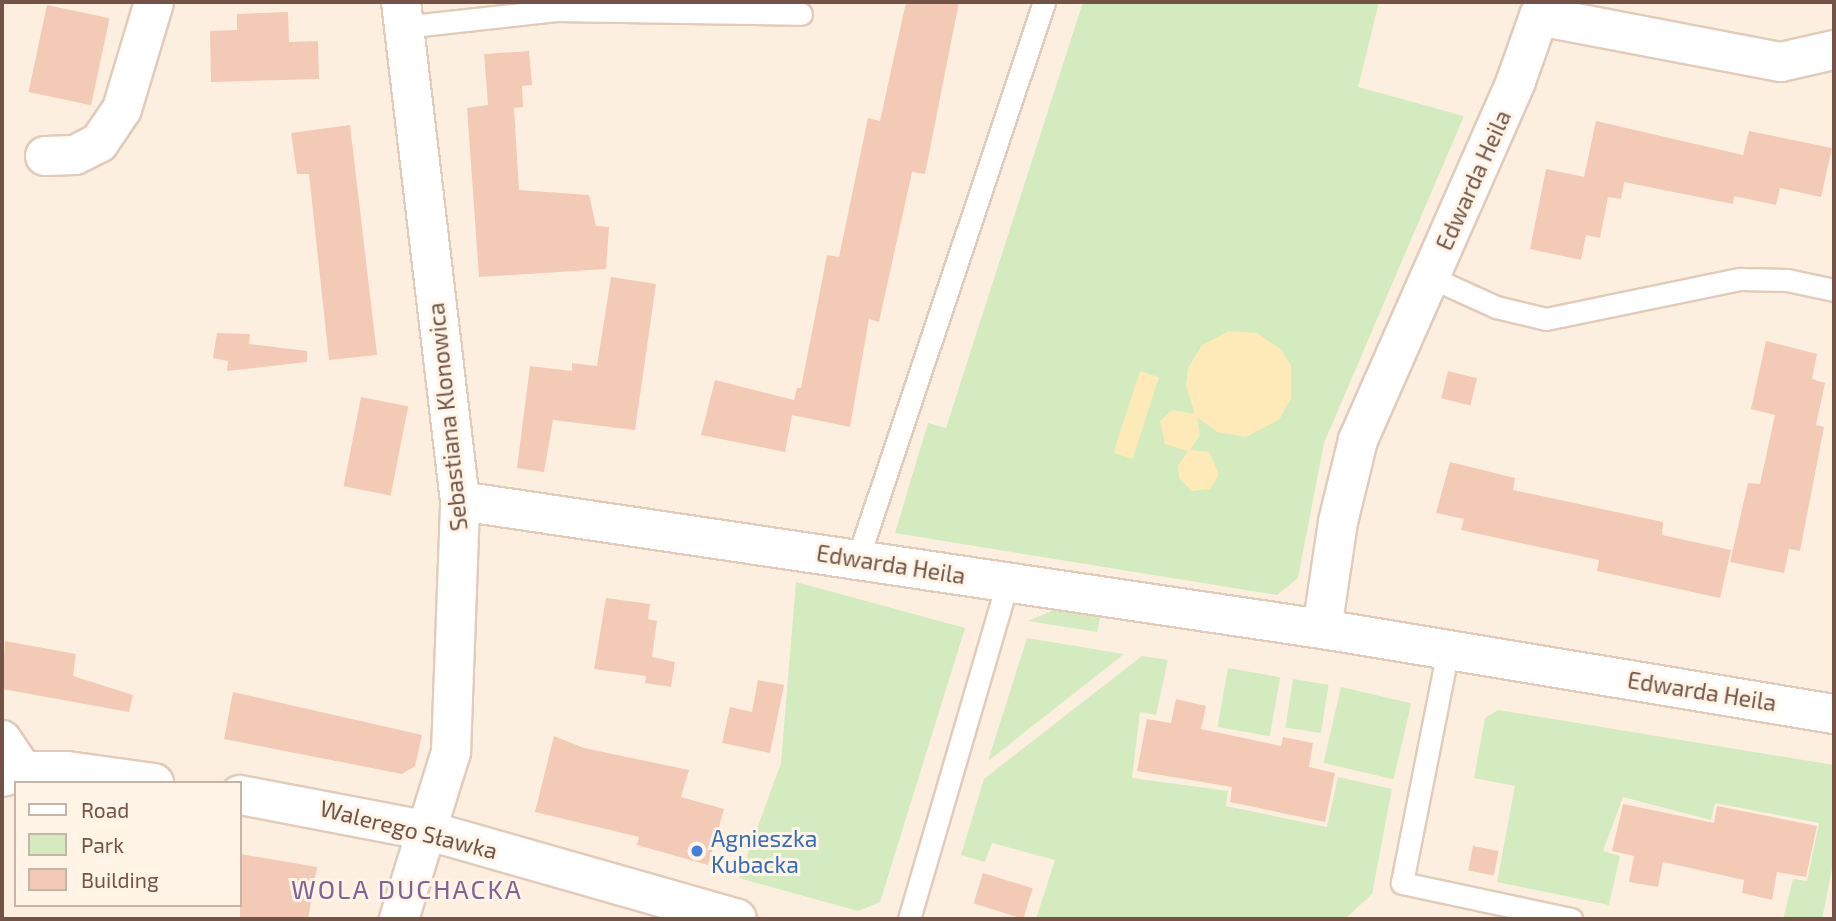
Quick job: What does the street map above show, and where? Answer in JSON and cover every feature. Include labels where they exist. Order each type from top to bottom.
[{"type":"street","points":[[45,156],[75,155],[99,143],[122,109],[154,2]]},
{"type":"street","name":"Edwarda Heila","points":[[1322,629],[1338,522],[1358,440],[1430,277],[1541,9],[1782,62],[1834,50]]},
{"type":"street","name":"Sebastiana Klonowica","points":[[399,919],[429,831],[456,709],[460,501],[402,14]]},
{"type":"street","name":"Edwarda Heila","points":[[460,501],[1322,629],[1834,714]]},
{"type":"street","points":[[2,740],[13,774],[123,781]]},
{"type":"street","name":"Walerego Sławka","points":[[242,795],[429,831],[737,919]]},
{"type":"lane","points":[[858,558],[1044,2]]},
{"type":"lane","points":[[402,14],[555,10],[801,14]]},
{"type":"lane","points":[[1430,277],[1496,307],[1546,319],[1740,279],[1787,280],[1834,290]]},
{"type":"lane","points":[[909,919],[1007,583]]},
{"type":"lane","points":[[1448,650],[1402,883],[1571,919]]},
{"type":"green space","points":[[1083,2],[1379,2],[1358,87],[1464,116],[1324,443],[1298,578],[1277,595],[895,533],[928,423],[946,428]]},
{"type":"green space","points":[[796,582],[965,628],[880,902],[858,911],[739,878],[781,763]]},
{"type":"green space","points":[[1059,608],[1101,613],[1097,632],[1028,621]]},
{"type":"green space","points":[[1027,638],[1124,654],[988,761]]},
{"type":"green space","points":[[1142,656],[1168,660],[1156,715],[1140,712],[1132,778],[1228,791],[1226,806],[1327,827],[1338,777],[1392,789],[1372,894],[1345,919],[1036,919],[1055,860],[992,843],[985,862],[961,855],[984,779]]},
{"type":"green space","points":[[1228,668],[1280,677],[1270,736],[1218,727]]},
{"type":"green space","points":[[1293,679],[1329,685],[1321,733],[1285,727]]},
{"type":"green space","points":[[1341,687],[1411,703],[1394,779],[1323,763]]},
{"type":"green space","points":[[1498,710],[1834,765],[1834,859],[1822,919],[1783,919],[1793,879],[1807,881],[1819,823],[1715,803],[1711,820],[1623,797],[1603,851],[1620,856],[1609,905],[1497,882],[1515,786],[1474,778],[1485,718]]},
{"type":"sand","points":[[1229,331],[1257,333],[1282,350],[1291,366],[1291,399],[1279,420],[1246,437],[1217,432],[1197,417],[1200,435],[1190,450],[1209,452],[1219,474],[1210,489],[1192,491],[1179,478],[1178,466],[1188,451],[1165,444],[1160,421],[1172,410],[1195,414],[1186,385],[1188,368],[1202,345]]},
{"type":"sand","points":[[1140,371],[1159,377],[1132,459],[1113,453]]},
{"type":"building","points":[[906,2],[959,2],[925,174],[912,172],[879,322],[869,319],[850,427],[792,415],[785,452],[701,435],[715,380],[794,400],[797,388],[801,388],[827,255],[839,257],[868,118],[880,121]]},
{"type":"building","points":[[47,5],[110,18],[91,105],[28,92]]},
{"type":"building","points":[[288,12],[289,42],[318,41],[319,79],[211,82],[210,31],[237,30],[237,14]]},
{"type":"building","points":[[529,51],[532,85],[522,86],[523,107],[514,108],[519,190],[589,195],[596,226],[609,227],[606,269],[479,277],[467,108],[488,105],[484,54]]},
{"type":"building","points":[[1596,121],[1743,155],[1749,131],[1832,148],[1821,197],[1780,188],[1776,205],[1734,196],[1733,204],[1624,182],[1621,199],[1608,197],[1600,238],[1586,235],[1581,260],[1530,249],[1546,169],[1584,177]]},
{"type":"building","points":[[350,125],[377,355],[329,360],[309,174],[297,174],[291,133]]},
{"type":"building","points":[[611,277],[656,284],[635,430],[553,420],[544,472],[517,468],[530,366],[572,371],[572,363],[597,366]]},
{"type":"building","points":[[217,333],[250,334],[249,344],[307,351],[307,362],[227,371],[228,361],[213,358]]},
{"type":"building","points":[[1766,341],[1817,354],[1812,379],[1825,383],[1816,425],[1824,427],[1800,551],[1789,549],[1784,573],[1730,562],[1748,483],[1760,484],[1775,415],[1751,409]]},
{"type":"building","points":[[1448,371],[1477,378],[1470,405],[1441,398]]},
{"type":"building","points":[[361,397],[408,406],[391,495],[344,486]]},
{"type":"building","points":[[1450,462],[1515,478],[1513,490],[1663,522],[1662,535],[1731,550],[1720,598],[1597,571],[1599,560],[1461,530],[1464,519],[1436,513]]},
{"type":"building","points":[[606,598],[650,604],[648,619],[657,621],[652,657],[675,662],[671,687],[645,683],[646,676],[594,669]]},
{"type":"building","points":[[5,641],[76,654],[73,676],[133,695],[129,712],[2,689]]},
{"type":"building","points":[[758,680],[784,685],[770,753],[722,743],[730,707],[752,712]]},
{"type":"building","points":[[233,692],[422,735],[415,766],[402,774],[224,739]]},
{"type":"building","points":[[1176,699],[1206,706],[1201,729],[1281,746],[1283,737],[1313,743],[1309,767],[1335,773],[1325,822],[1230,802],[1232,787],[1137,771],[1147,719],[1171,723]]},
{"type":"building","points":[[554,736],[584,748],[689,770],[681,797],[724,809],[708,865],[637,845],[639,837],[535,812]]},
{"type":"building","points":[[1623,804],[1714,823],[1717,806],[1817,826],[1806,877],[1777,872],[1772,900],[1742,893],[1744,880],[1663,862],[1658,887],[1629,882],[1634,856],[1612,851]]},
{"type":"building","points":[[1473,846],[1499,851],[1494,876],[1468,871]]},
{"type":"building","points":[[242,854],[317,867],[308,919],[240,919]]},
{"type":"building","points":[[983,873],[1033,888],[1023,919],[974,904]]},
{"type":"place","name":"Agnieszka Kubacka","points":[[697,851]]},
{"type":"district","name":"WOLA DUCHACKA","points":[[407,889]]}]
